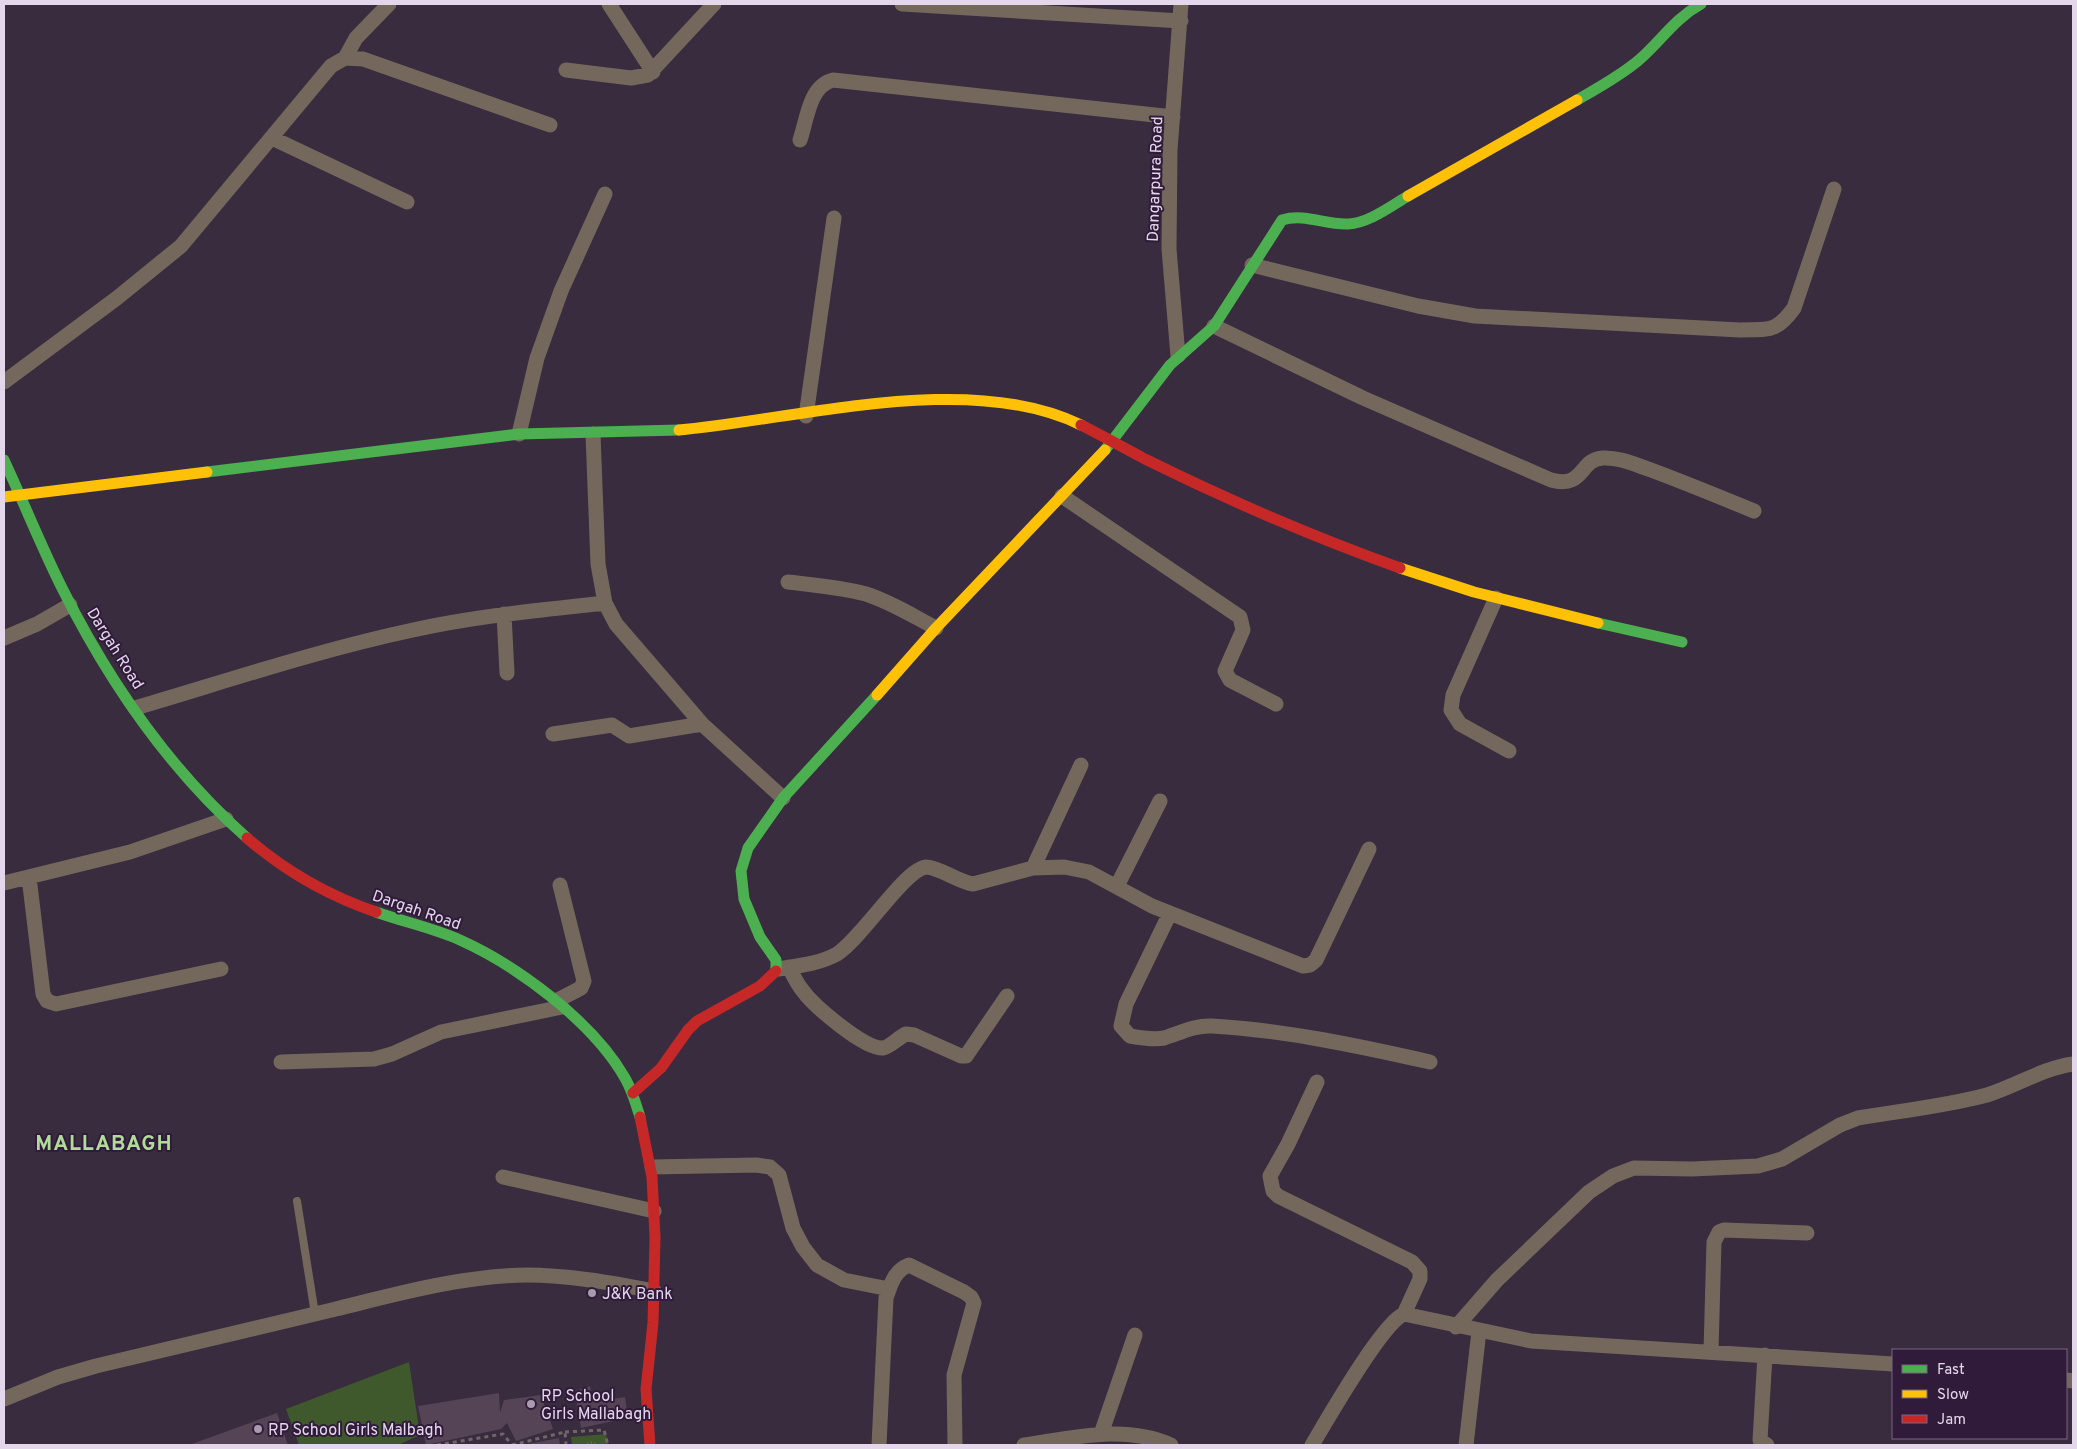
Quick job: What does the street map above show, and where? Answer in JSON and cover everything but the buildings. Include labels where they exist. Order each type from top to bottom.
[{"type":"street","points":[[4,382],[124,292],[180,246],[332,66],[345,58],[356,38],[388,4]]},
{"type":"street","points":[[609,4],[653,72]]},
{"type":"street","points":[[566,70],[631,78],[641,77],[653,72],[714,4]]},
{"type":"street","points":[[902,4],[1181,21]]},
{"type":"street","name":"Dangarpura Road","points":[[1178,356],[1169,249],[1170,150],[1181,4]]},
{"type":"street","points":[[1007,996],[966,1056],[961,1056],[914,1035],[906,1034],[886,1048],[878,1048],[857,1037],[824,1013],[776,960],[760,937],[744,900],[741,871],[748,848],[757,832],[783,798],[827,752],[936,628],[1112,442],[1154,384],[1178,356],[1214,326],[1282,220],[1291,216],[1347,224],[1363,221],[1606,83],[1639,60],[1683,14],[1702,4]]},
{"type":"street","points":[[345,58],[363,59],[550,125]]},
{"type":"street","points":[[800,140],[815,92],[823,83],[833,80],[1173,118]]},
{"type":"street","points":[[272,138],[406,202]]},
{"type":"street","points":[[1252,265],[1418,306],[1475,316],[1740,330],[1770,329],[1782,324],[1794,308],[1834,189]]},
{"type":"street","points":[[519,434],[537,358],[561,291],[605,194]]},
{"type":"street","points":[[806,416],[834,218]]},
{"type":"street","points":[[1214,326],[1363,398],[1551,480],[1564,483],[1576,479],[1585,467],[1600,458],[1617,459],[1690,484],[1754,511]]},
{"type":"street","points":[[4,498],[519,434],[593,434],[699,429],[870,406],[933,401],[999,403],[1034,408],[1064,416],[1193,482],[1306,532],[1400,567],[1496,598],[1682,642]]},
{"type":"street","points":[[593,434],[598,564],[605,602],[616,624],[702,724],[783,798]]},
{"type":"street","name":"Dargah Road","points":[[4,460],[70,605],[135,708],[164,747],[226,819],[261,850],[306,882],[356,905],[428,928],[491,955],[520,974],[559,1004],[613,1060],[625,1076],[633,1092],[652,1167],[654,1291],[653,1324],[646,1385],[650,1445]]},
{"type":"street","points":[[1062,496],[1240,617],[1243,630],[1225,671],[1226,675],[1230,680],[1276,704]]},
{"type":"street","points":[[788,582],[846,589],[867,594],[893,604],[936,628]]},
{"type":"street","points":[[1496,598],[1452,695],[1451,710],[1460,724],[1509,751]]},
{"type":"street","points":[[135,708],[336,650],[413,630],[504,614],[605,602]]},
{"type":"street","points":[[4,638],[37,624],[70,605]]},
{"type":"street","points":[[504,614],[507,673]]},
{"type":"street","points":[[553,734],[612,725],[629,736],[702,724]]},
{"type":"street","points":[[1033,868],[1080,765]]},
{"type":"street","points":[[1117,886],[1160,801]]},
{"type":"street","points":[[4,883],[130,852],[226,819]]},
{"type":"street","points":[[633,1092],[650,1080],[696,1022],[708,1013],[756,991],[783,968],[805,966],[835,954],[851,944],[907,878],[920,868],[929,867],[964,883],[973,884],[1033,868],[1064,867],[1089,872],[1170,913],[1303,966],[1310,965],[1316,960],[1369,848]]},
{"type":"street","points":[[29,877],[43,994],[47,1001],[56,1004],[221,969]]},
{"type":"street","points":[[282,1062],[374,1059],[392,1054],[441,1032],[559,1004],[581,988],[584,981],[560,885]]},
{"type":"street","points":[[1170,913],[1126,1004],[1121,1026],[1130,1036],[1163,1038],[1187,1029],[1209,1026],[1236,1028],[1368,1048],[1430,1062]]},
{"type":"street","points":[[1456,1327],[1497,1280],[1590,1192],[1613,1176],[1634,1168],[1692,1169],[1758,1166],[1782,1159],[1840,1125],[1858,1118],[1984,1096],[2013,1087],[2053,1068],[2073,1064]]},
{"type":"street","points":[[1312,1445],[1347,1387],[1392,1321],[1404,1314],[1420,1279],[1420,1271],[1412,1262],[1278,1196],[1270,1183],[1270,1176],[1317,1082]]},
{"type":"street","points":[[652,1167],[756,1165],[770,1167],[779,1174],[793,1228],[817,1265],[844,1280],[889,1289]]},
{"type":"street","points":[[503,1177],[654,1211]]},
{"type":"street","points":[[1711,1351],[1714,1242],[1719,1232],[1724,1230],[1807,1233]]},
{"type":"street","points":[[879,1445],[886,1298],[892,1280],[902,1268],[909,1265],[964,1292],[971,1297],[974,1303],[954,1375],[955,1445]]},
{"type":"street","points":[[4,1399],[58,1377],[96,1366],[408,1292],[498,1276],[528,1275],[606,1282],[654,1291]]},
{"type":"street","points":[[1404,1314],[1456,1327],[1532,1341],[1892,1364]]},
{"type":"street","points":[[1466,1445],[1479,1331]]},
{"type":"street","points":[[1101,1434],[1134,1335]]},
{"type":"street","points":[[1765,1355],[1760,1440],[1767,1445]]},
{"type":"street","points":[[1024,1445],[1101,1434],[1132,1434],[1157,1439],[1171,1445]]},
{"type":"lane","points":[[297,1201],[315,1314]]},
{"type":"path","points":[[437,1445],[503,1434],[512,1445],[565,1432],[604,1430],[608,1445]]},
{"type":"path","points":[[565,1432],[566,1445]]},
{"type":"green space","points":[[409,1362],[420,1435],[398,1445],[299,1445],[286,1409]]},
{"type":"green space","points":[[606,1434],[608,1445],[572,1445],[571,1437]]},
{"type":"traffic: fast","points":[[1577,100],[1609,82],[1632,66],[1683,16],[1701,4]]},
{"type":"traffic: fast","points":[[1105,450],[1170,365],[1214,326],[1282,220],[1307,218],[1340,224],[1356,223],[1380,213],[1408,196]]},
{"type":"traffic: fast","points":[[207,472],[519,434],[679,430]]},
{"type":"traffic: fast","points":[[4,460],[62,588],[120,690],[192,783],[247,838]]},
{"type":"traffic: fast","points":[[1598,623],[1682,642]]},
{"type":"traffic: fast","points":[[776,971],[776,960],[760,937],[744,899],[741,871],[748,848],[783,798],[877,695]]},
{"type":"traffic: fast","points":[[376,912],[460,940],[482,951],[529,980],[594,1036],[625,1078],[634,1097],[640,1117]]},
{"type":"traffic: slow","points":[[1408,196],[1577,100]]},
{"type":"traffic: slow","points":[[679,430],[829,409],[936,400],[988,401],[1036,409],[1081,425]]},
{"type":"traffic: slow","points":[[877,695],[936,628],[1105,450]]},
{"type":"traffic: slow","points":[[4,497],[207,472]]},
{"type":"traffic: slow","points":[[1400,568],[1474,592],[1598,623]]},
{"type":"traffic: jam","points":[[1081,425],[1145,459],[1239,503],[1335,544],[1400,568]]},
{"type":"traffic: jam","points":[[247,838],[292,872],[341,898],[376,912]]},
{"type":"traffic: jam","points":[[633,1093],[661,1068],[688,1030],[697,1021],[760,986],[776,971]]},
{"type":"traffic: jam","points":[[640,1117],[652,1177],[655,1237],[653,1323],[646,1389],[650,1445]]},
{"type":"place","name":"J&K Bank","points":[[592,1293]]},
{"type":"place","name":"RP School Girls Mallabagh","points":[[531,1404]]},
{"type":"place","name":"RP School Girls Malbagh","points":[[258,1429]]},
{"type":"district","name":"MALLABAGH","points":[[104,1143]]}]
